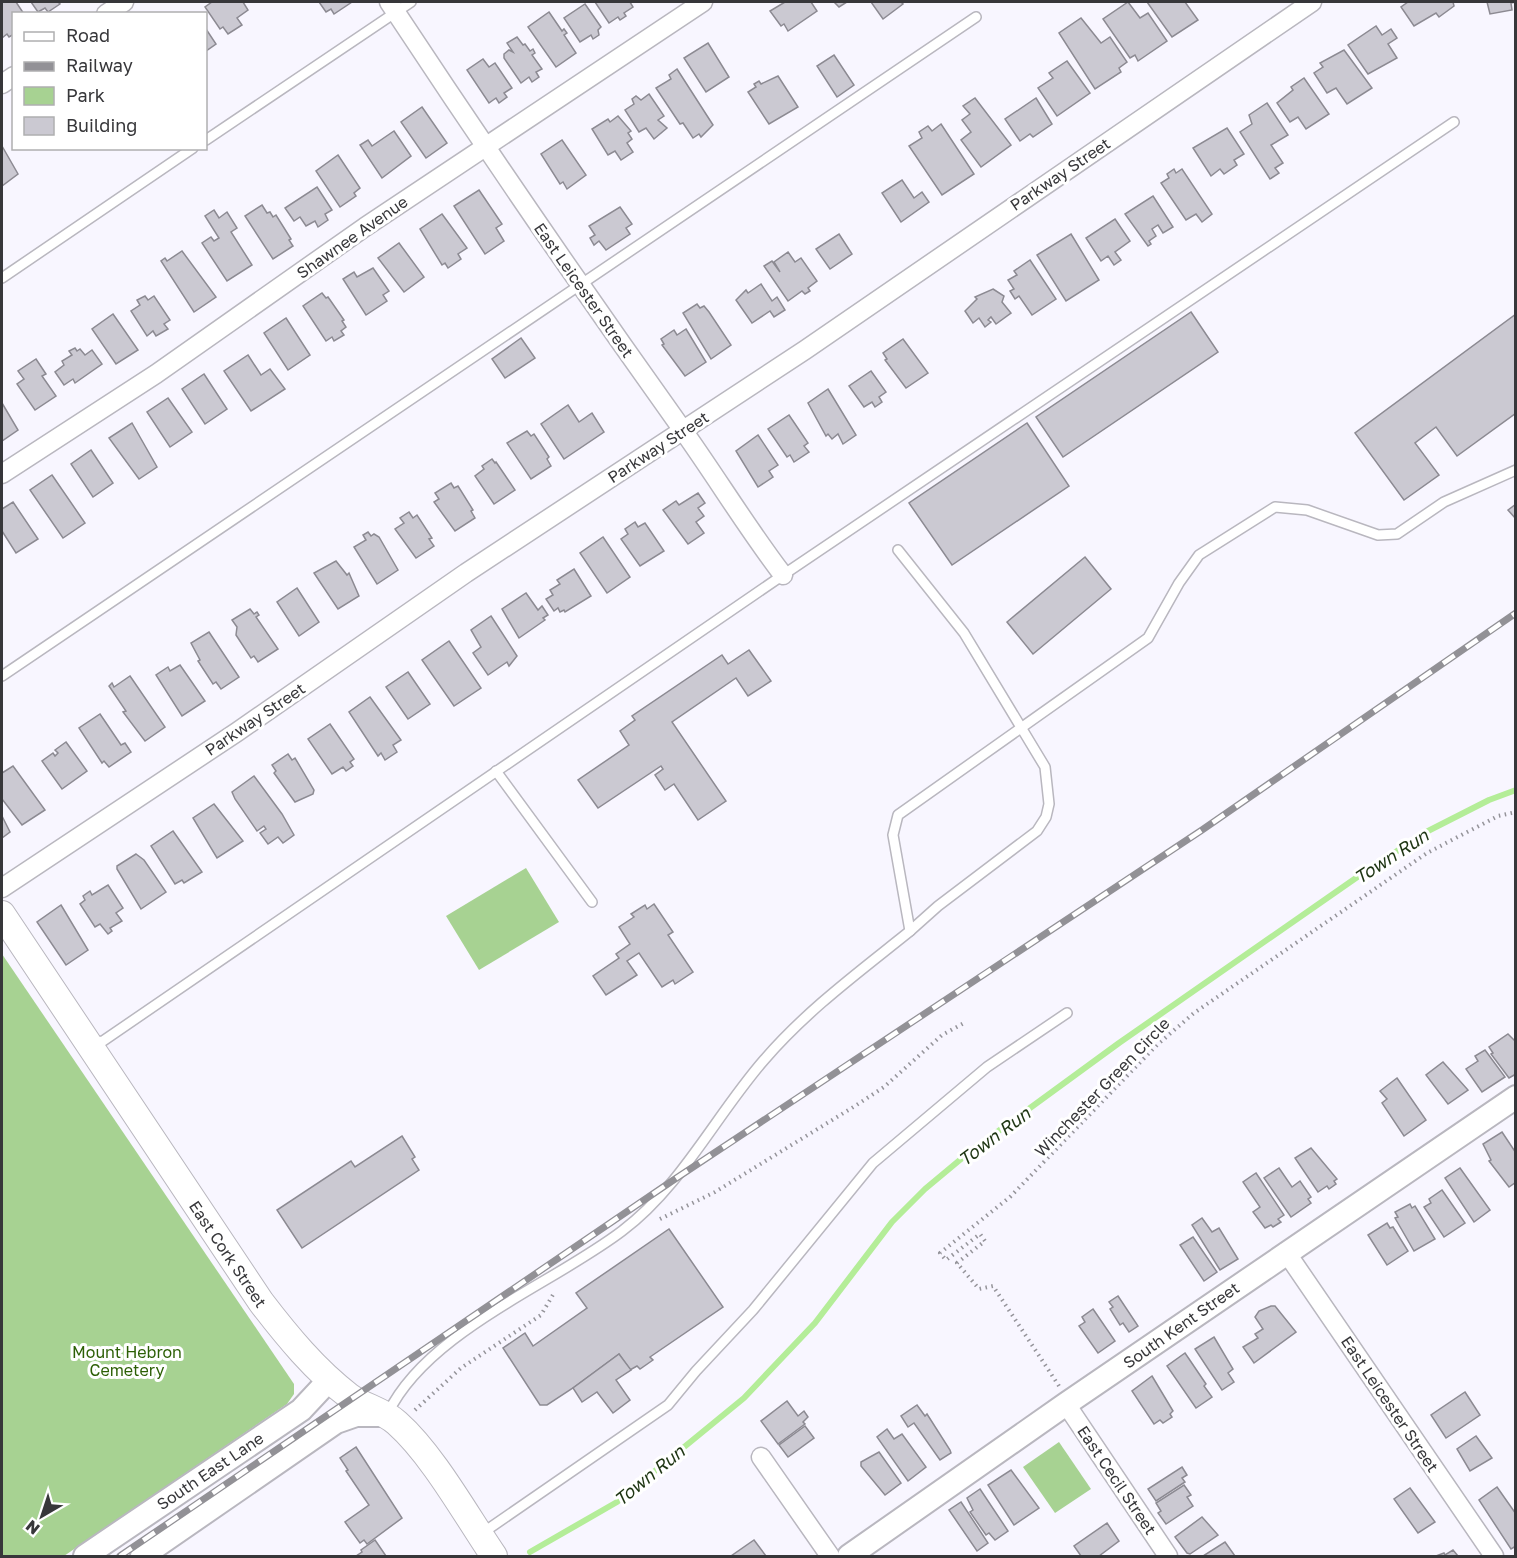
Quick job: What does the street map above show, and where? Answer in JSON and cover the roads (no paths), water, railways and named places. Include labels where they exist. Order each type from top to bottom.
[{"type":"main road","name":"East Cork Street","points":[[2,915],[244,1280],[280,1328],[351,1397],[395,1422],[422,1451],[494,1557]]},
{"type":"street","points":[[109,12],[124,2]]},
{"type":"street","name":"Shawnee Avenue","points":[[2,474],[156,374],[365,227],[703,2]]},
{"type":"street","name":"Parkway Street","points":[[2,888],[237,732],[466,573],[683,431],[1312,2]]},
{"type":"street","name":"East Leicester Street","points":[[399,5],[486,148],[683,431],[747,528],[783,575]]},
{"type":"street","name":"South Kent Street","points":[[849,1557],[1063,1395],[1286,1252],[1515,1099]]},
{"type":"street","name":"East Leicester Street","points":[[1286,1252],[1494,1557]]},
{"type":"street","name":"South East Lane","points":[[85,1557],[301,1410],[330,1379]]},
{"type":"street","name":"East Cecil Street","points":[[1063,1395],[1168,1557]]},
{"type":"street","name":"South East Lane","points":[[142,1557],[336,1422],[356,1415],[395,1422]]},
{"type":"street","points":[[761,1457],[830,1557]]},
{"type":"lane","points":[[207,139],[399,5]]},
{"type":"lane","points":[[2,676],[447,378],[580,284],[976,17]]},
{"type":"lane","points":[[89,1044],[103,1041],[783,575],[1454,123]]},
{"type":"lane","points":[[2,278],[190,150]]},
{"type":"lane","points":[[910,931],[893,835],[898,815],[1148,638],[1179,583],[1199,555],[1275,507],[1307,510],[1378,535],[1397,534],[1444,502],[1515,470]]},
{"type":"lane","points":[[395,1422],[402,1389],[421,1367],[443,1347],[550,1275],[588,1255],[624,1230],[656,1202],[762,1062],[799,1020],[938,906],[1037,831],[1046,817],[1049,804],[1045,766],[964,633],[898,550]]},
{"type":"lane","points":[[496,771],[592,902]]},
{"type":"lane","points":[[480,1535],[669,1405],[696,1371],[753,1310],[873,1163],[987,1067],[1067,1012]]},
{"type":"waterway","name":"Town Run","points":[[530,1552],[617,1502],[744,1398],[815,1323],[892,1222],[925,1189],[967,1154],[1119,1043],[1366,871],[1428,831],[1489,800],[1516,790]]},
{"type":"railway","points":[[120,1556],[672,1181],[1202,830],[1516,613]]},
{"type":"park label","name":"Mount Hebron Cemetery","points":[[127,1361]]}]
